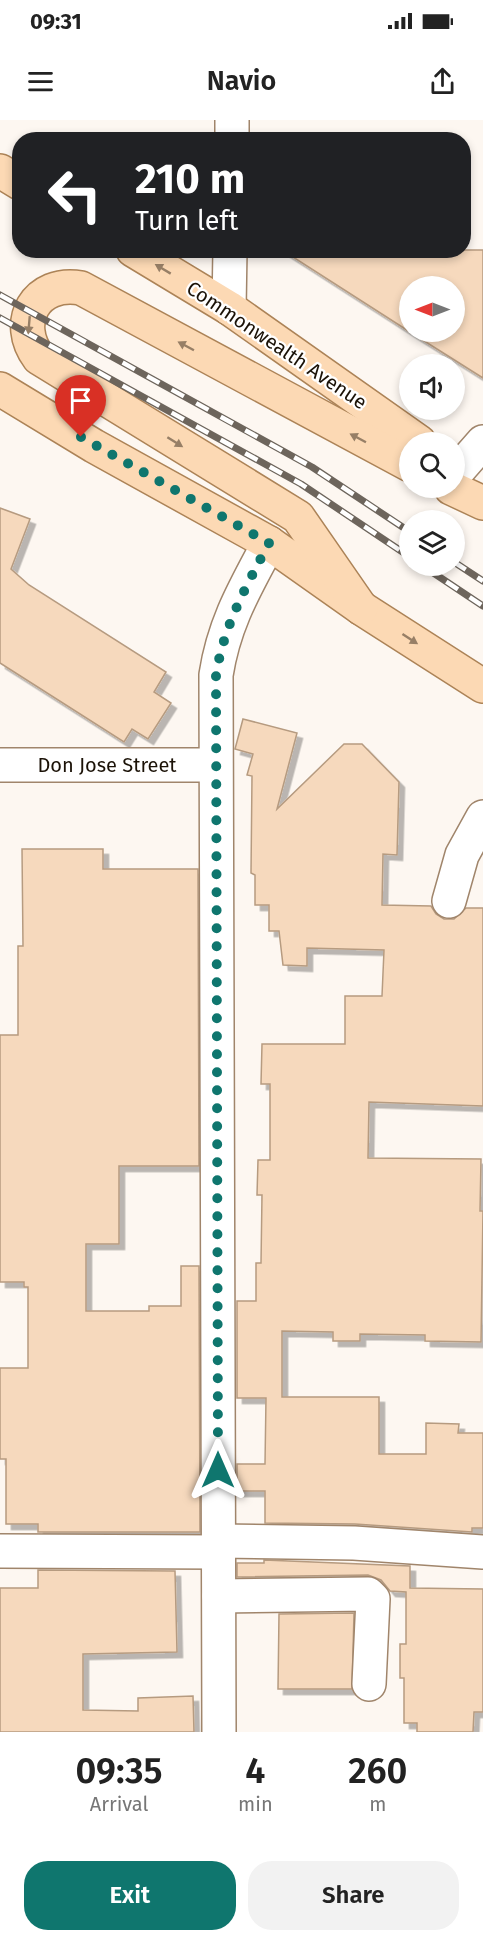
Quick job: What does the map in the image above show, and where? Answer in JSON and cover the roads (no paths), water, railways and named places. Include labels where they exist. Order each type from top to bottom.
[{"type":"main road","name":"Commonwealth Avenue","points":[[146,258],[229,308],[405,432]]},
{"type":"main road","points":[[361,608],[298,517],[39,358],[28,334],[28,321],[32,308],[48,292],[58,287],[81,288],[399,459]]},
{"type":"main road","points":[[0,389],[94,446],[269,543],[361,608],[483,686]]},
{"type":"main road","points":[[465,480],[483,488]]},
{"type":"main road","points":[[465,486],[483,503]]},
{"type":"street","points":[[229,308],[230,258]]},
{"type":"street","points":[[465,462],[483,442]]},
{"type":"street","points":[[219,1732],[216,675],[221,643],[232,611],[269,543]]},
{"type":"street","name":"Don Jose Street","points":[[0,765],[215,765]]},
{"type":"street","points":[[449,901],[462,855],[483,817]]},
{"type":"street","points":[[0,1551],[354,1543],[483,1552]]},
{"type":"street","points":[[219,1596],[368,1594],[373,1599],[369,1684]]},
{"type":"railway","points":[[0,295],[312,467],[399,525]]},
{"type":"railway","points":[[0,318],[301,484],[399,550]]},
{"type":"railway","points":[[465,569],[483,581]]},
{"type":"railway","points":[[438,576],[483,606]]}]
